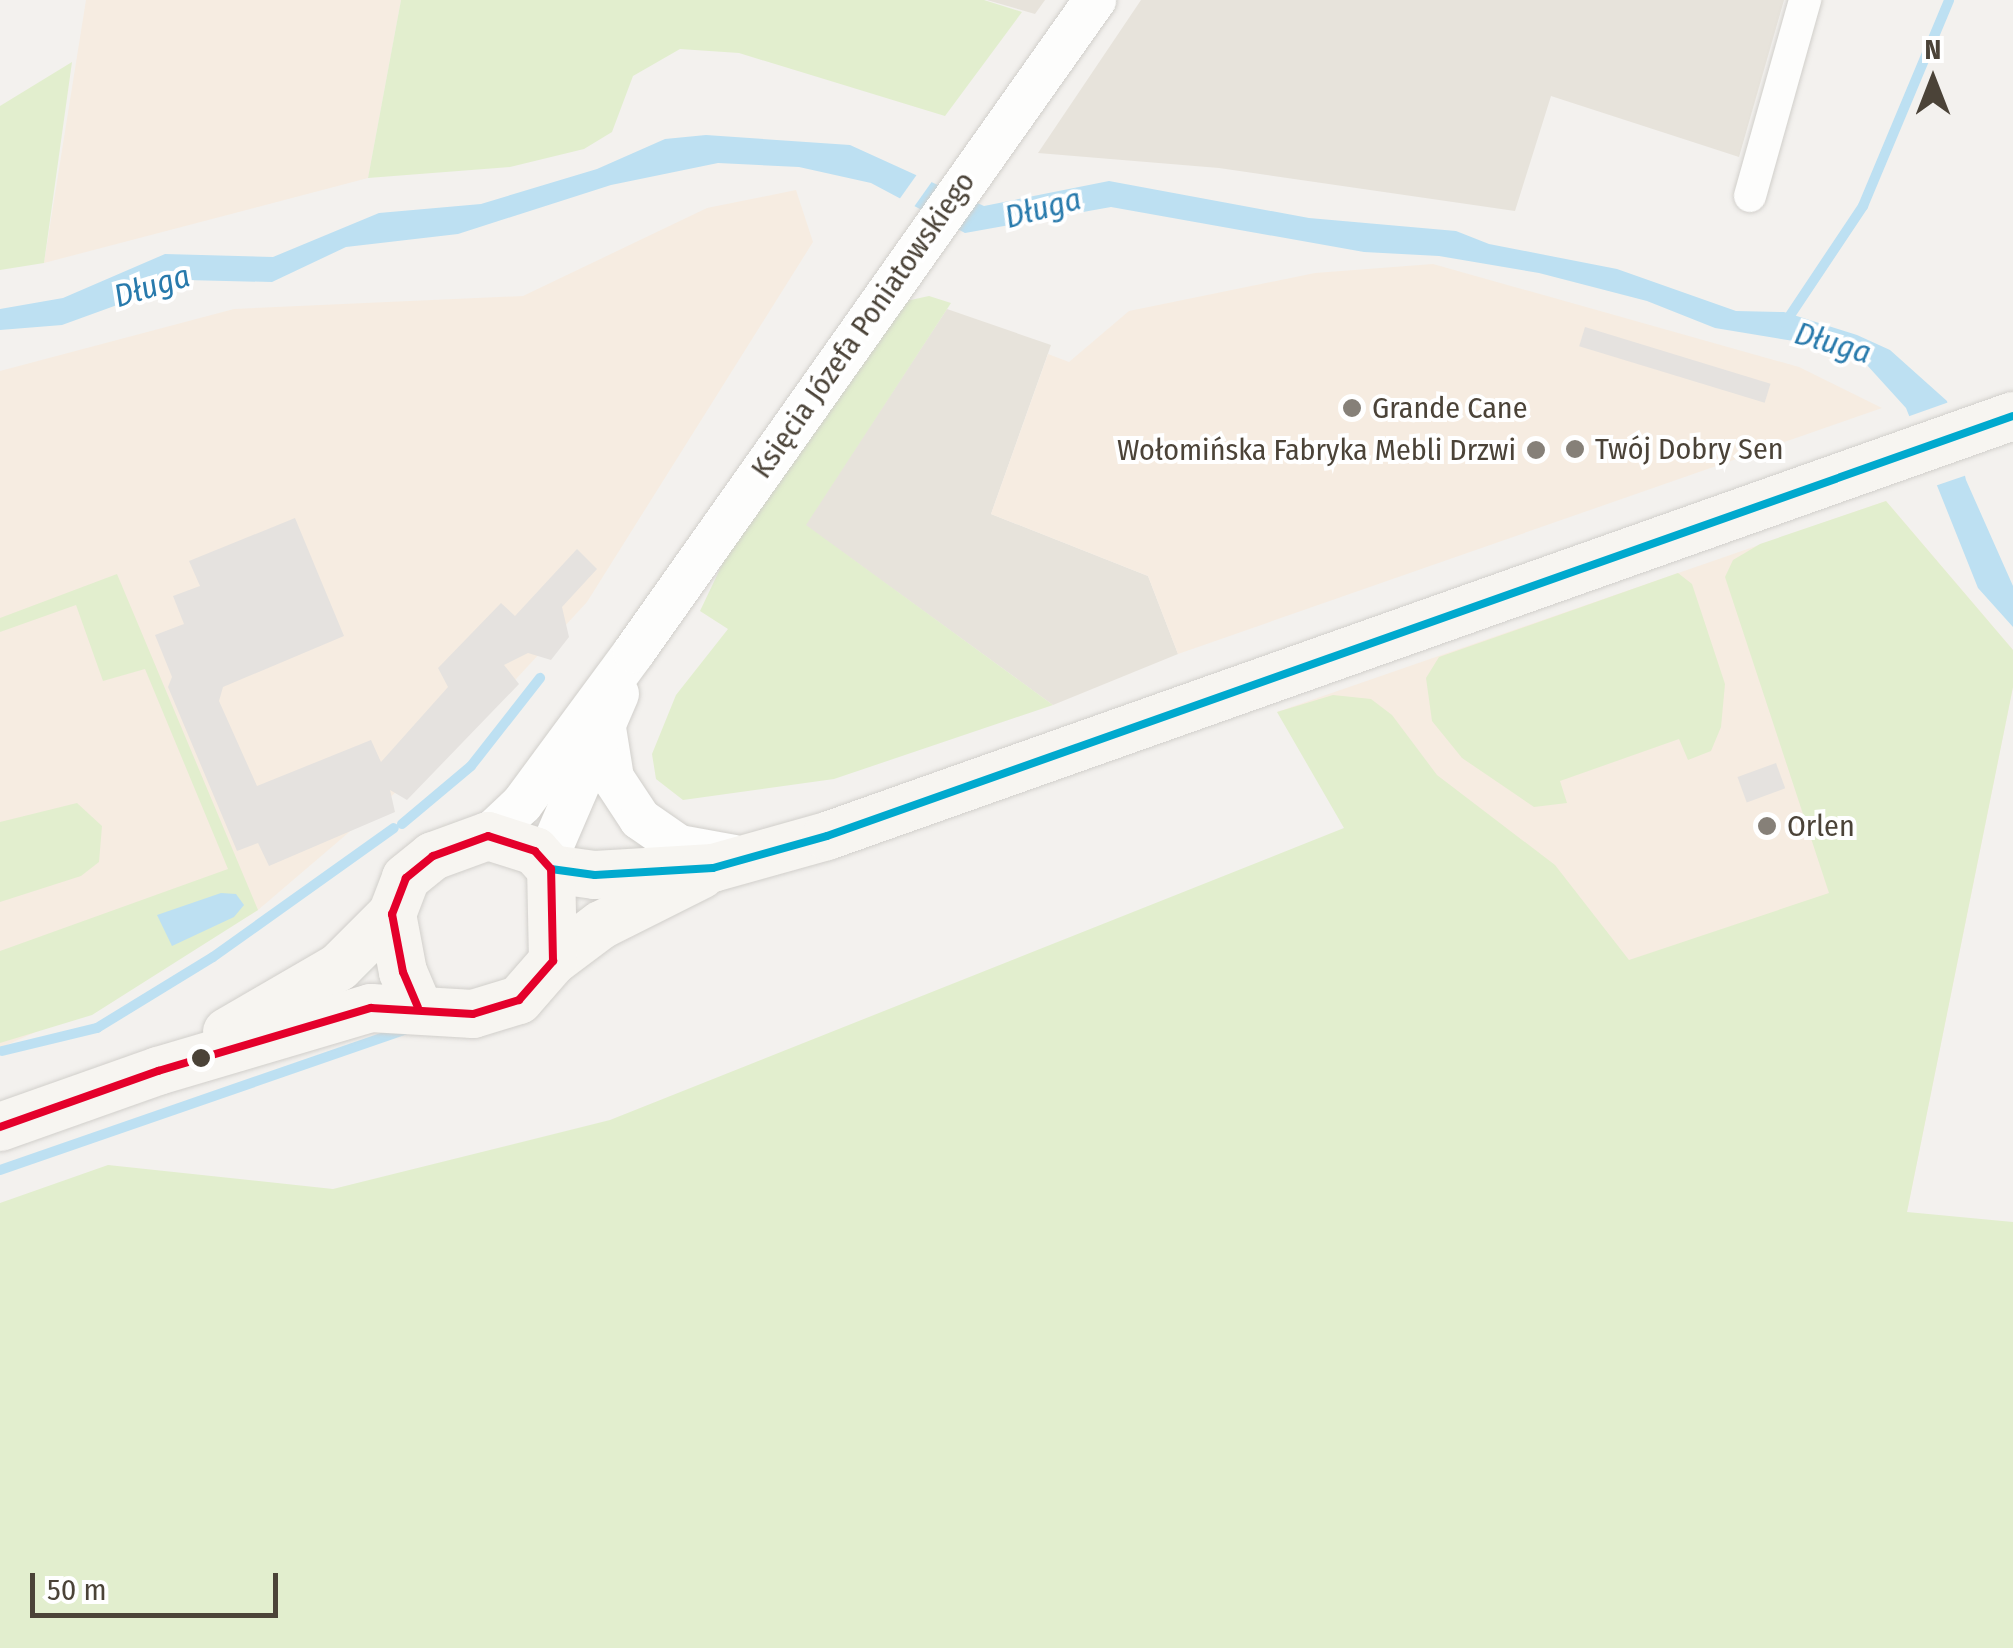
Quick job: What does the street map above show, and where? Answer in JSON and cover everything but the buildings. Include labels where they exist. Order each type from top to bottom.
[{"type":"main road","points":[[0,1127],[158,1071],[371,1008],[418,1006],[456,1015],[497,1010],[535,988],[553,961],[618,915],[732,863],[2000,421]]},
{"type":"main road","points":[[158,1071],[339,967],[392,914],[418,866],[488,836],[522,845],[548,865],[596,875],[732,863]]},
{"type":"main road","points":[[548,865],[553,961]]},
{"type":"main road","points":[[392,914],[403,972],[418,1006]]},
{"type":"street","name":"Księcia Józefa Poniatowskiego","points":[[488,836],[522,804],[634,652],[1094,0]]},
{"type":"street","points":[[1750,196],[1805,0]]},
{"type":"street","name":"Księcia Józefa Poniatowskiego","points":[[548,865],[634,652]]},
{"type":"street","points":[[604,728],[613,778],[640,818],[679,846],[732,863]]},
{"type":"shaded area","points":[[86,0],[401,0],[368,178],[44,263]]},
{"type":"shaded area","points":[[987,0],[1045,0],[1035,14]]},
{"type":"shaded area","points":[[1141,0],[1784,0],[1739,157],[1551,96],[1515,211],[1219,168],[1038,153]]},
{"type":"shaded area","points":[[796,190],[813,242],[587,602],[471,728],[258,910],[120,994],[0,1048],[0,371],[234,309],[523,296],[707,208]]},
{"type":"shaded area","points":[[1433,264],[1799,367],[1882,408],[1178,654],[1148,576],[991,514],[1048,354],[1069,362],[1129,311],[1315,273]]},
{"type":"shaded area","points":[[947,309],[1051,345],[991,514],[1148,576],[1178,654],[1053,705],[805,525]]},
{"type":"shaded area","points":[[1585,327],[1771,384],[1765,403],[1579,346]]},
{"type":"shaded area","points":[[1886,501],[2013,650],[2013,687],[1907,1212],[1277,712]]},
{"type":"shaded area","points":[[295,518],[344,636],[223,687],[219,701],[257,786],[371,740],[381,762],[448,687],[438,668],[501,603],[515,616],[577,549],[597,569],[562,607],[569,637],[551,660],[528,653],[504,665],[519,684],[407,800],[390,790],[395,812],[269,866],[258,843],[237,851],[168,687],[172,677],[155,635],[184,624],[173,596],[200,586],[189,561]]},
{"type":"shaded area","points":[[1776,763],[1785,788],[1747,802],[1737,777]]},
{"type":"green space","points":[[401,0],[984,0],[1022,12],[945,116],[739,53],[680,49],[633,76],[612,132],[584,149],[510,167],[368,178]]},
{"type":"green space","points":[[72,62],[44,263],[0,270],[0,106]]},
{"type":"green space","points":[[929,296],[951,303],[806,525],[1053,705],[834,779],[683,800],[656,779],[652,754],[676,695],[728,629],[700,611],[739,529],[906,301]]},
{"type":"green space","points":[[1886,501],[2013,650],[2013,687],[1907,1212],[2013,1222],[2013,1648],[0,1648],[0,1203],[108,1165],[333,1189],[610,1120],[1344,828],[1277,712],[1333,695],[1371,699],[1392,715],[1437,775],[1555,865],[1629,960],[1829,893],[1725,577],[1733,560],[1760,544]]},
{"type":"green space","points":[[1678,573],[1692,584],[1725,684],[1721,727],[1711,751],[1688,760],[1679,739],[1560,781],[1567,803],[1534,807],[1462,758],[1432,721],[1426,678],[1439,657]]},
{"type":"green space","points":[[117,574],[258,910],[92,1015],[0,1043],[0,951],[228,869],[145,669],[103,681],[76,605],[0,632],[0,618]]},
{"type":"green space","points":[[77,803],[102,826],[99,862],[81,876],[0,902],[0,822]]},
{"type":"water","name":"Długa","points":[[706,135],[850,145],[984,206],[1109,181],[1309,218],[1456,231],[1489,244],[1617,269],[1736,311],[1784,312],[1857,335],[1890,350],[1947,401],[1966,480],[2013,586],[2013,627],[1978,588],[1906,408],[1866,364],[1800,342],[1715,328],[1647,301],[1539,273],[1439,256],[1364,252],[1111,207],[965,233],[871,183],[799,167],[718,163],[611,185],[458,234],[346,247],[272,282],[186,280],[62,325],[0,330],[0,309],[63,298],[165,254],[273,257],[379,213],[481,204],[597,169],[665,139]]},
{"type":"water","points":[[221,893],[236,894],[244,905],[234,917],[172,946],[157,915]]},
{"type":"pier","points":[[918,173],[933,180],[911,211],[896,204]]},
{"type":"pier","points":[[1952,401],[1970,474],[1932,487],[1904,418]]},
{"type":"waterway","name":"Długa","points":[[1785,323],[1863,206],[1949,0]]},
{"type":"waterway","points":[[402,824],[471,766],[540,678]]},
{"type":"waterway","points":[[2,1051],[97,1028],[213,957],[394,828]]},
{"type":"waterway","points":[[0,1170],[405,1030]]},
{"type":"transit line","points":[[551,869],[595,875],[713,868],[827,836],[2013,416]]},
{"type":"transit line","points":[[0,1127],[158,1071],[371,1008],[473,1014],[519,1000],[553,961],[551,869],[535,851],[488,836],[433,856],[406,878],[392,914],[403,972],[418,1007]]},
{"type":"place","name":"Grande Cane","points":[[1352,408]]},
{"type":"place","name":"Twój Dobry Sen","points":[[1575,449]]},
{"type":"place","name":"Wołomińska Fabryka Mebli Drzwi","points":[[1536,450]]},
{"type":"place","name":"Orlen","points":[[1767,826]]}]
